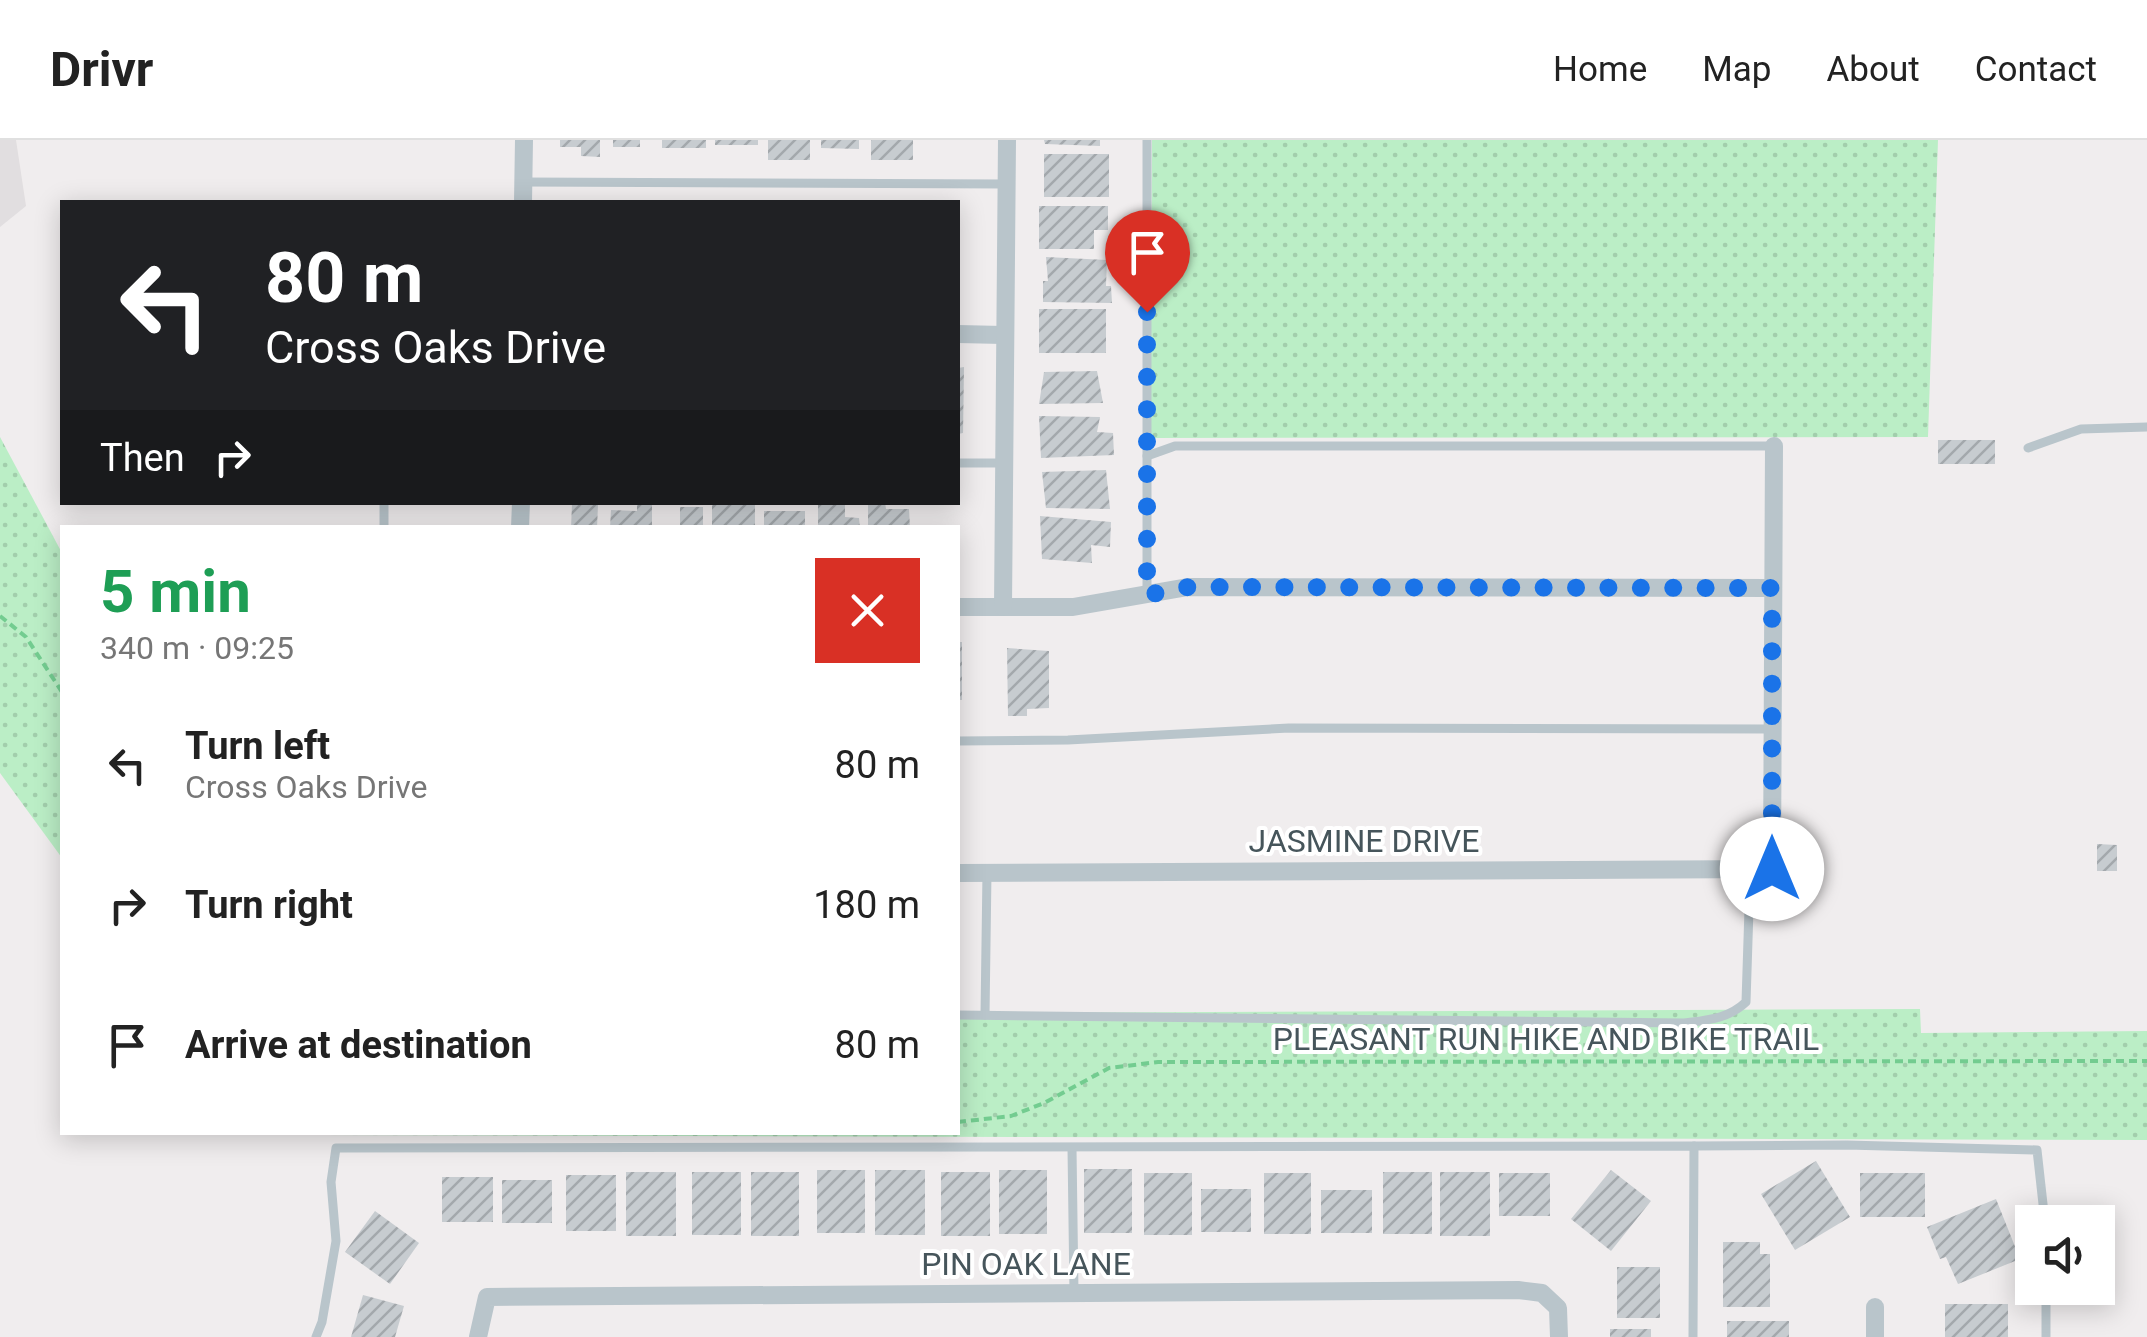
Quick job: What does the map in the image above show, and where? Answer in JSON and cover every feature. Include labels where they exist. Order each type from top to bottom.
[{"type":"street","points":[[523,200],[524,140]]},
{"type":"street","points":[[1003,607],[1007,140]]},
{"type":"street","points":[[960,334],[1004,335]]},
{"type":"street","points":[[1772,729],[1774,446]]},
{"type":"street","points":[[960,606],[1073,606],[1188,587],[1772,588]]},
{"type":"street","name":"JASMINE DRIVE","points":[[960,873],[1772,869],[1772,729]]},
{"type":"street","name":"PIN OAK LANE","points":[[478,1337],[488,1298],[1518,1290],[1542,1293],[1558,1308],[1558,1337]]},
{"type":"street","points":[[1875,1307],[1875,1337]]},
{"type":"lane","points":[[1147,595],[1148,140]]},
{"type":"lane","points":[[523,182],[1006,184]]},
{"type":"lane","points":[[2028,448],[2081,429],[2147,427]]},
{"type":"lane","points":[[1147,456],[1175,446],[1774,446]]},
{"type":"lane","points":[[960,463],[1003,463]]},
{"type":"lane","points":[[960,742],[1290,728],[1772,729]]},
{"type":"lane","points":[[960,1015],[1684,1022],[1715,1019],[1734,1013],[1746,1002],[1749,909],[1743,869]]},
{"type":"lane","points":[[984,1015],[987,873]]},
{"type":"lane","points":[[316,1337],[336,1241],[331,1182],[336,1148],[1846,1145],[2037,1150],[2043,1205]]},
{"type":"lane","points":[[1694,1146],[1694,1337]]},
{"type":"lane","points":[[1072,1148],[1074,1293]]},
{"type":"lane","points":[[2046,1305],[2046,1337]]},
{"type":"path","points":[[0,616],[26,637],[60,689]]},
{"type":"path","name":"PLEASANT RUN HIKE AND BIKE TRAIL","points":[[960,1122],[1011,1116],[1109,1068],[1158,1062],[2147,1061]]},
{"type":"shaded area","points":[[0,140],[16,140],[26,206],[0,227]]},
{"type":"green space","points":[[1152,140],[1938,140],[1928,437],[1150,438]]},
{"type":"green space","points":[[0,437],[60,549],[60,855],[0,773]]},
{"type":"green space","points":[[1920,1009],[1921,1033],[2147,1031],[2147,1140],[321,1135],[960,1135],[960,1013]]},
{"type":"building","points":[[560,140],[600,140],[600,157],[581,156],[581,147],[560,147]]},
{"type":"building","points":[[613,140],[640,140],[640,147],[613,147]]},
{"type":"building","points":[[662,140],[706,140],[706,148],[662,148]]},
{"type":"building","points":[[715,140],[758,140],[758,145],[715,145]]},
{"type":"building","points":[[768,140],[810,140],[810,160],[768,160]]},
{"type":"building","points":[[821,140],[859,140],[859,149],[821,148]]},
{"type":"building","points":[[871,140],[913,140],[913,160],[871,160]]},
{"type":"building","points":[[1044,140],[1100,140],[1100,146],[1045,144]]},
{"type":"building","points":[[1044,154],[1109,154],[1109,197],[1044,197]]},
{"type":"building","points":[[1039,206],[1108,206],[1108,230],[1094,230],[1094,249],[1039,249]]},
{"type":"building","points":[[1046,257],[1107,260],[1106,286],[1111,286],[1112,303],[1043,302],[1043,281],[1048,281]]},
{"type":"building","points":[[1039,309],[1106,309],[1106,353],[1039,353]]},
{"type":"building","points":[[964,367],[960,434],[960,368]]},
{"type":"building","points":[[1097,371],[1103,403],[1039,404],[1044,372]]},
{"type":"building","points":[[1039,416],[1100,417],[1097,432],[1113,433],[1114,455],[1041,458]]},
{"type":"building","points":[[1938,440],[1995,440],[1995,464],[1938,464]]},
{"type":"building","points":[[1106,470],[1110,509],[1046,508],[1042,472]]},
{"type":"building","points":[[572,505],[598,505],[597,525],[571,525]]},
{"type":"building","points":[[637,505],[652,505],[652,525],[610,525],[611,510],[637,511]]},
{"type":"building","points":[[712,505],[755,505],[755,525],[712,525]]},
{"type":"building","points":[[818,505],[845,505],[845,517],[859,518],[860,525],[818,525]]},
{"type":"building","points":[[868,505],[909,509],[910,525],[868,525]]},
{"type":"building","points":[[680,507],[703,507],[703,525],[680,525]]},
{"type":"building","points":[[764,511],[805,511],[805,525],[764,525]]},
{"type":"building","points":[[1040,516],[1111,522],[1110,547],[1091,545],[1092,563],[1042,559]]},
{"type":"building","points":[[960,642],[962,642],[960,700]]},
{"type":"building","points":[[1007,648],[1049,651],[1049,708],[1027,709],[1027,716],[1008,716]]},
{"type":"building","points":[[2097,844],[2117,845],[2117,871],[2097,871]]},
{"type":"building","points":[[1816,1161],[1850,1217],[1795,1250],[1761,1194]]},
{"type":"building","points":[[1084,1169],[1132,1169],[1132,1233],[1084,1233]]},
{"type":"building","points":[[817,1170],[865,1170],[865,1233],[817,1233]]},
{"type":"building","points":[[875,1170],[925,1170],[925,1235],[875,1235]]},
{"type":"building","points":[[999,1170],[1047,1170],[1047,1234],[999,1234]]},
{"type":"building","points":[[1611,1170],[1651,1201],[1611,1251],[1571,1219]]},
{"type":"building","points":[[626,1172],[676,1172],[676,1236],[626,1236]]},
{"type":"building","points":[[692,1172],[741,1172],[741,1235],[692,1235]]},
{"type":"building","points":[[751,1172],[799,1172],[799,1236],[751,1236]]},
{"type":"building","points":[[941,1172],[990,1172],[990,1236],[941,1236]]},
{"type":"building","points":[[1383,1172],[1432,1172],[1432,1234],[1383,1234]]},
{"type":"building","points":[[1440,1172],[1490,1172],[1490,1236],[1440,1236]]},
{"type":"building","points":[[1144,1173],[1192,1173],[1192,1235],[1144,1235]]},
{"type":"building","points":[[1264,1173],[1311,1173],[1311,1234],[1264,1234]]},
{"type":"building","points":[[1499,1173],[1550,1173],[1550,1216],[1499,1216]]},
{"type":"building","points":[[1860,1173],[1925,1173],[1925,1217],[1860,1217]]},
{"type":"building","points":[[566,1175],[616,1175],[616,1231],[566,1231]]},
{"type":"building","points":[[442,1177],[493,1177],[493,1222],[442,1222]]},
{"type":"building","points":[[502,1180],[552,1180],[552,1223],[502,1223]]},
{"type":"building","points":[[1201,1189],[1251,1189],[1251,1232],[1201,1232]]},
{"type":"building","points":[[1321,1190],[1372,1190],[1372,1233],[1321,1233]]},
{"type":"building","points":[[1996,1199],[2015,1246],[2015,1261],[1958,1284],[1946,1257],[1940,1259],[1927,1227]]},
{"type":"building","points":[[375,1211],[419,1243],[390,1284],[345,1252]]},
{"type":"building","points":[[1723,1242],[1760,1242],[1760,1254],[1770,1254],[1770,1307],[1723,1307]]},
{"type":"building","points":[[1617,1267],[1660,1267],[1660,1318],[1617,1318]]},
{"type":"building","points":[[363,1295],[404,1306],[395,1337],[351,1337]]},
{"type":"building","points":[[1945,1304],[2008,1304],[2008,1337],[1945,1337]]},
{"type":"building","points":[[1727,1321],[1789,1321],[1789,1337],[1727,1337]]},
{"type":"building","points":[[1610,1329],[1651,1329],[1651,1337],[1610,1337]]},
{"type":"route","points":[[1147,312],[1147,595],[1188,587],[1772,588],[1772,869]]}]
